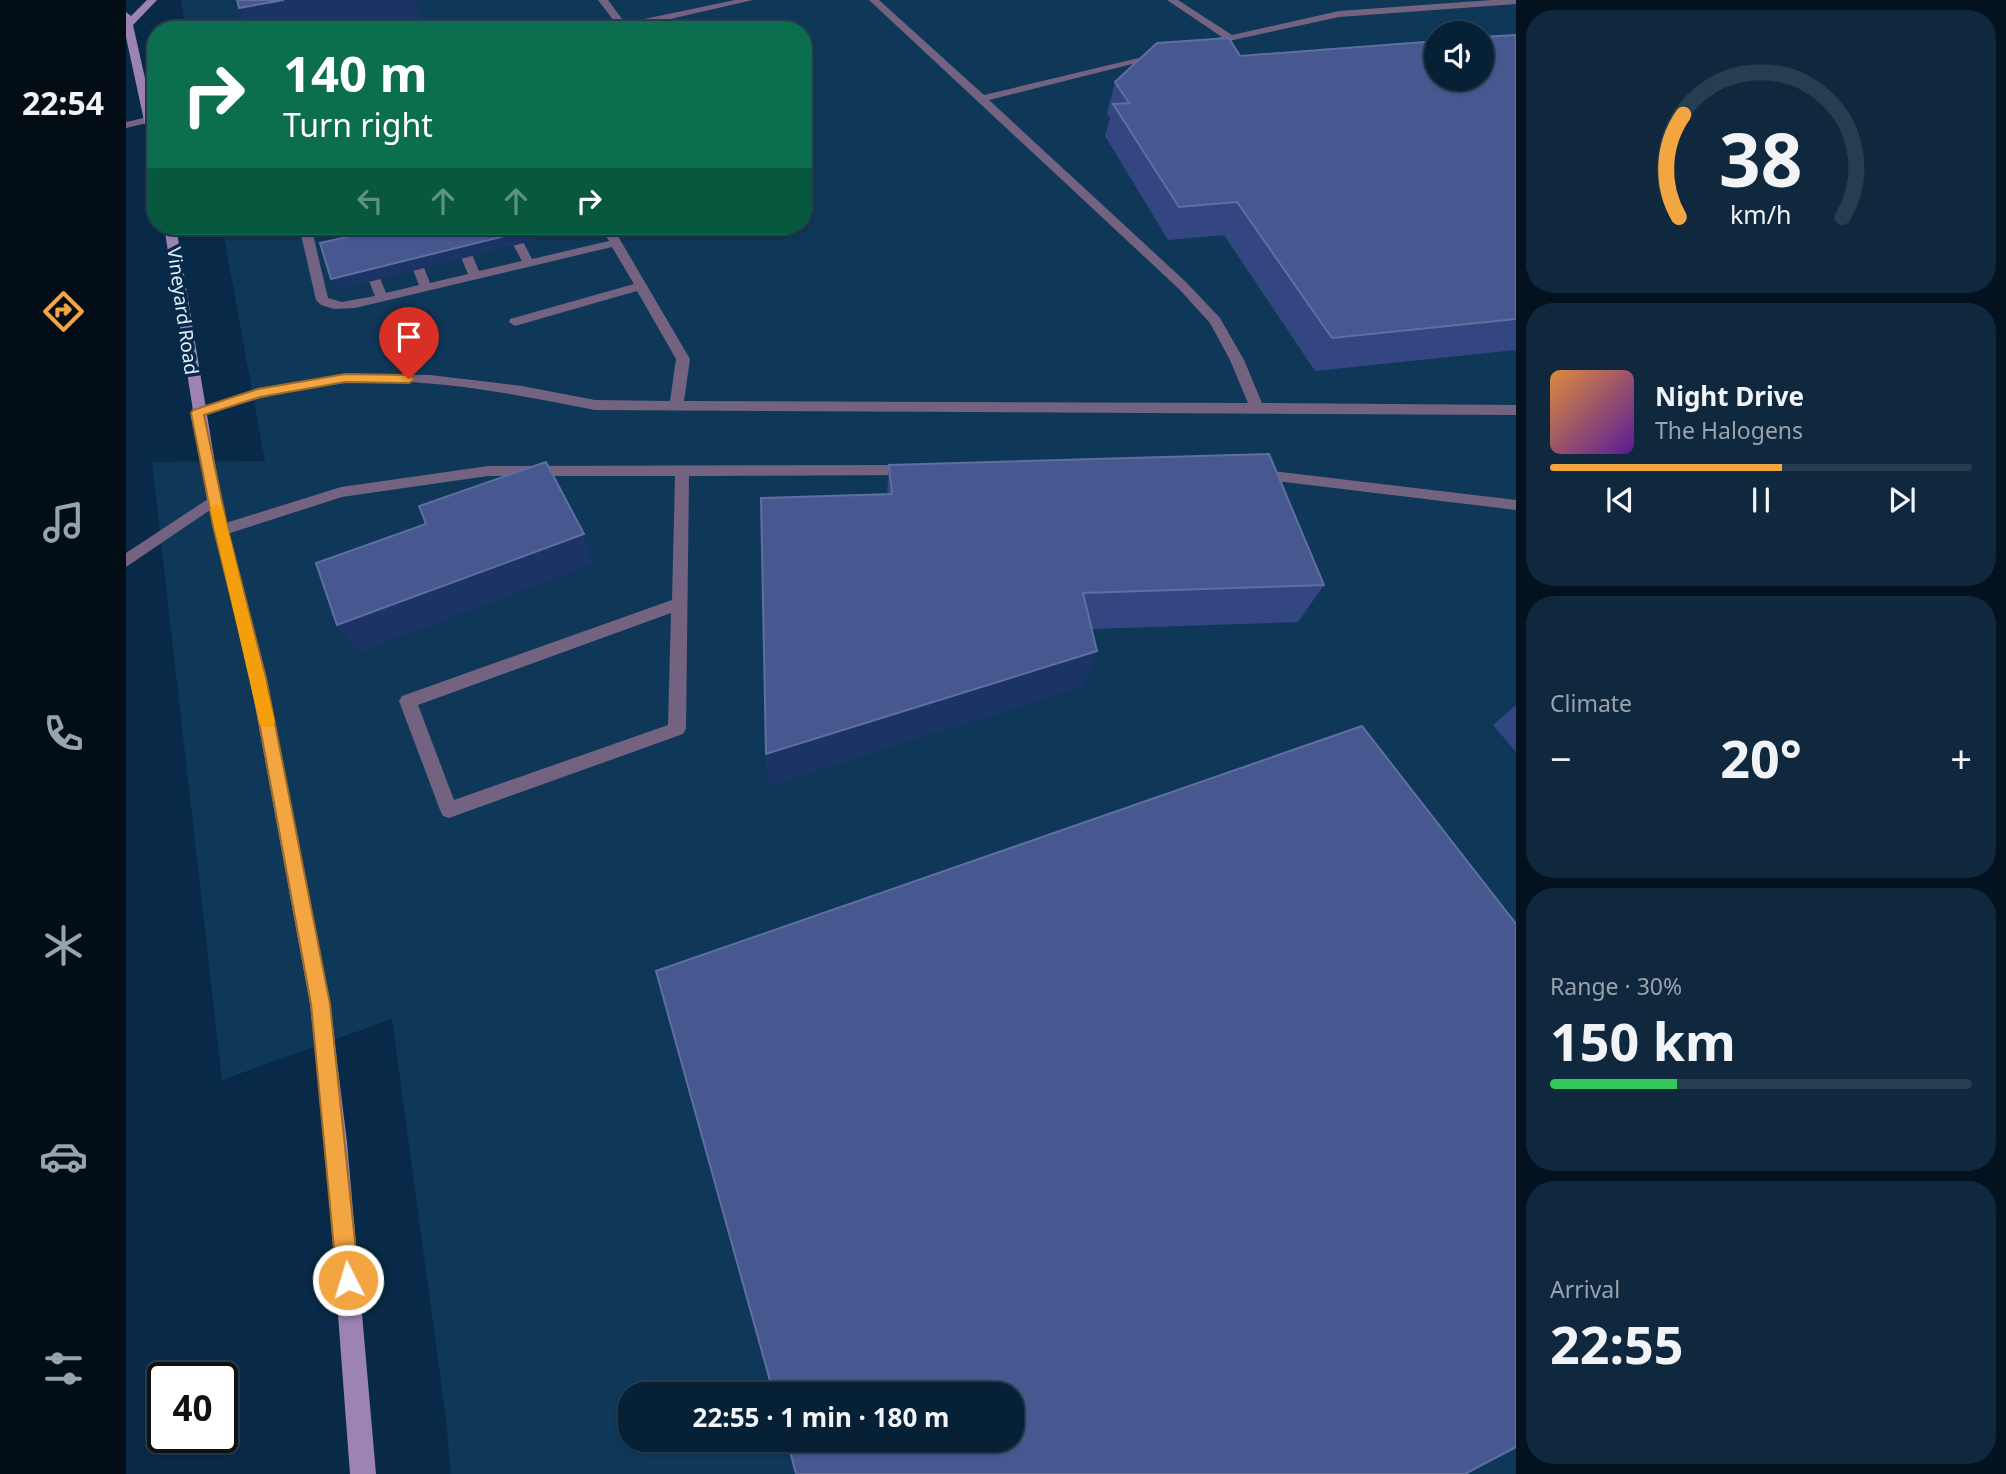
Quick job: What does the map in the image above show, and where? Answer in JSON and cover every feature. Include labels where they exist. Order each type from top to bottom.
[{"type":"street","points":[[147,96],[127,20],[152,0]]},
{"type":"street","name":"Vineyard Road","points":[[171,235],[214,500],[258,678],[320,1004],[336,1142],[363,1474]]},
{"type":"lane","points":[[603,0],[618,21]]},
{"type":"lane","points":[[646,21],[748,0]]},
{"type":"lane","points":[[874,0],[1183,286],[1215,321],[1237,360],[1257,408]]},
{"type":"lane","points":[[1172,0],[1230,38]]},
{"type":"lane","points":[[1192,47],[1339,14],[1516,1]]},
{"type":"lane","points":[[982,99],[1168,52]]},
{"type":"lane","points":[[126,125],[147,120]]},
{"type":"lane","points":[[308,235],[322,300],[328,305],[338,306],[616,243]]},
{"type":"lane","points":[[357,235],[382,298]]},
{"type":"lane","points":[[405,235],[426,288]]},
{"type":"lane","points":[[458,235],[475,276]]},
{"type":"lane","points":[[514,235],[529,264]]},
{"type":"lane","points":[[611,235],[682,359],[676,405]]},
{"type":"lane","points":[[514,322],[641,286]]},
{"type":"lane","points":[[198,413],[258,393],[345,378],[430,379],[522,391],[595,405],[1516,411]]},
{"type":"lane","points":[[680,603],[408,701],[449,810],[677,729],[680,603],[682,470]]},
{"type":"lane","points":[[221,530],[341,492],[488,471],[930,470]]},
{"type":"lane","points":[[1244,472],[1516,505]]},
{"type":"lane","points":[[126,561],[214,500]]},
{"type":"shaded area","points":[[181,0],[1516,0],[1516,1474],[451,1474],[446,1419],[392,1019],[222,1080],[152,462],[265,461],[224,235],[812,235],[812,21],[184,21]]},
{"type":"building","points":[[237,0],[284,0],[239,8]]},
{"type":"building","points":[[1516,35],[1516,319],[1332,338],[1237,202],[1179,207],[1113,104],[1129,103],[1115,82],[1157,43],[1229,38],[1240,56],[1424,42],[1424,91],[1494,91],[1494,36]]},
{"type":"building","points":[[355,235],[509,235],[331,279],[320,243]]},
{"type":"building","points":[[1269,454],[1324,585],[1083,593],[1097,651],[766,754],[761,498],[892,494],[889,465]]},
{"type":"building","points":[[546,462],[584,534],[337,625],[316,563],[426,524],[419,506]]},
{"type":"building","points":[[1362,726],[1516,924],[1516,1447],[1465,1474],[796,1474],[790,1452],[1024,1452],[1024,1382],[770,1382],[656,971]]},
{"type":"slow traffic","points":[[216,509],[267,722]]},
{"type":"route","points":[[348,1280],[320,1004],[258,678],[214,500],[198,413],[258,393],[345,378],[409,379]]}]
